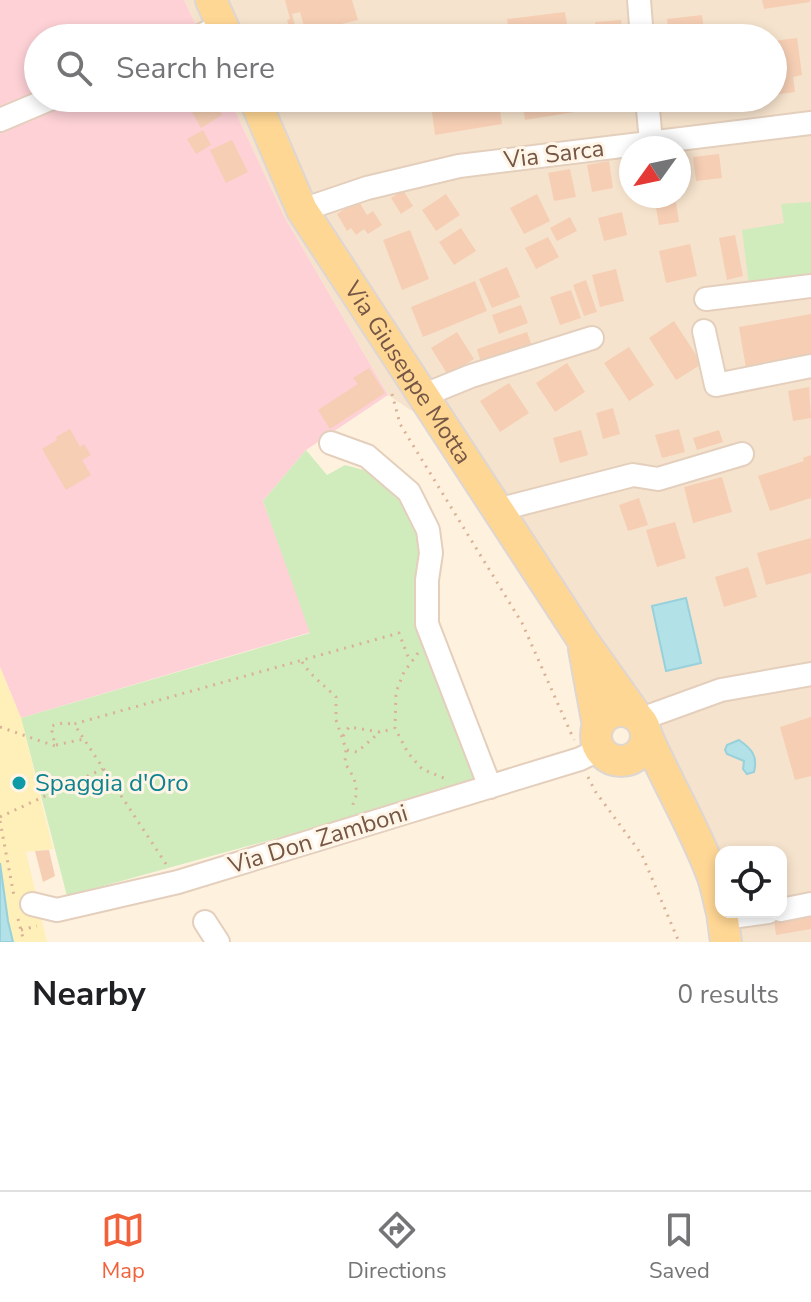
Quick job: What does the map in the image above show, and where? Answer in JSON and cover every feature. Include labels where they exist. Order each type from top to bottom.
[{"type":"main road","name":"Via Giuseppe Motta","points":[[260,112],[302,210],[582,639],[643,725],[664,776],[712,873],[723,920]]},
{"type":"main road","name":"Via Giuseppe Motta","points":[[582,639],[599,749],[647,777],[681,807]]},
{"type":"main road","points":[[614,711],[628,711],[643,725],[645,745],[634,759],[599,749],[602,719],[614,711]]},
{"type":"street","points":[[639,0],[641,24]]},
{"type":"street","points":[[0,120],[24,110]]},
{"type":"street","points":[[648,112],[650,136]]},
{"type":"street","name":"Via Sarca","points":[[691,137],[811,123]]},
{"type":"street","name":"Via Sarca","points":[[302,210],[367,188],[459,166],[619,146]]},
{"type":"street","points":[[706,299],[811,286]]},
{"type":"street","points":[[704,331],[716,385],[811,366]]},
{"type":"street","points":[[422,396],[471,376],[592,338]]},
{"type":"street","points":[[331,443],[367,456],[409,492],[428,530],[431,553],[427,580],[427,624],[490,787]]},
{"type":"street","points":[[497,510],[633,475],[658,479],[742,454]]},
{"type":"street","points":[[643,725],[674,707],[721,690],[811,674]]},
{"type":"street","name":"Via Don Zamboni","points":[[20,903],[57,910],[178,882],[490,787],[599,749]]},
{"type":"street","points":[[787,909],[811,904]]},
{"type":"street","points":[[205,922],[218,942]]},
{"type":"path","points":[[391,387],[400,424],[522,623],[570,730],[599,749],[595,791],[642,855],[679,942]]},
{"type":"path","points":[[55,746],[51,726],[74,724],[399,633],[410,662]]},
{"type":"path","points":[[436,644],[419,652],[404,672],[396,692],[395,728],[408,753],[422,769],[449,780],[455,798]]},
{"type":"path","points":[[302,662],[336,697],[336,720],[346,749],[345,763],[354,778],[357,793],[347,830]]},
{"type":"path","points":[[74,724],[178,882]]},
{"type":"path","points":[[0,727],[55,746],[84,739]]},
{"type":"path","points":[[343,736],[349,727],[380,732],[395,728]]},
{"type":"path","points":[[346,749],[357,752],[380,732]]},
{"type":"path","points":[[24,942],[20,903],[0,819],[103,769]]},
{"type":"path","points":[[21,930],[39,926]]},
{"type":"shaded area","points":[[0,0],[184,0],[195,24],[24,24],[24,112],[236,112],[284,216],[388,395],[306,450],[263,501],[311,632],[21,718],[0,667]]},
{"type":"shaded area","points":[[184,0],[811,0],[811,942],[741,942],[739,918],[787,918],[787,846],[715,846],[715,851],[439,401],[412,411],[388,395],[284,216],[236,112],[787,112],[787,24],[195,24]]},
{"type":"green space","points":[[811,202],[811,275],[749,285],[742,230],[784,223],[781,204]]},
{"type":"green space","points":[[306,450],[327,475],[345,465],[371,472],[394,488],[425,547],[417,616],[480,782],[67,896],[21,718],[310,633],[263,501]]},
{"type":"sand","name":"Spaggia d'Oro","points":[[0,667],[21,718],[53,849],[26,852],[47,942],[13,942],[8,921],[0,863]]},
{"type":"water","points":[[686,598],[701,663],[666,671],[652,606]]},
{"type":"water","points":[[739,740],[753,753],[754,772],[747,774],[743,769],[744,761],[727,754],[725,750],[727,745]]},
{"type":"water","points":[[0,863],[8,921],[13,942],[0,942]]},
{"type":"building","points":[[285,0],[352,0],[358,20],[342,24],[303,24],[300,12],[292,14],[295,24],[288,24],[287,20],[290,19]]},
{"type":"building","points":[[762,0],[810,0],[810,2],[764,9]]},
{"type":"building","points":[[565,12],[567,24],[508,24],[507,19]]},
{"type":"building","points":[[702,15],[703,24],[668,24],[667,19]]},
{"type":"building","points":[[621,20],[621,24],[595,24]]},
{"type":"building","points":[[797,38],[802,75],[793,77],[795,92],[787,93],[787,39]]},
{"type":"building","points":[[192,112],[220,112],[222,115],[201,128]]},
{"type":"building","points":[[432,112],[500,112],[502,124],[435,135]]},
{"type":"building","points":[[524,112],[574,112],[525,120]]},
{"type":"building","points":[[203,130],[211,145],[196,154],[187,139]]},
{"type":"building","points":[[232,140],[248,172],[226,183],[210,150]]},
{"type":"building","points":[[719,154],[722,178],[696,181],[693,157]]},
{"type":"building","points":[[609,161],[613,188],[592,192],[587,165]]},
{"type":"building","points":[[570,169],[576,197],[554,201],[548,173]]},
{"type":"building","points":[[403,190],[413,206],[401,214],[391,198]]},
{"type":"building","points":[[446,194],[460,215],[436,231],[422,210]]},
{"type":"building","points":[[537,194],[550,221],[524,234],[510,208]]},
{"type":"building","points":[[358,200],[367,215],[373,211],[382,225],[368,234],[364,229],[356,235],[351,228],[347,231],[337,214]]},
{"type":"building","points":[[656,208],[677,208],[679,222],[659,225]]},
{"type":"building","points":[[622,212],[627,235],[604,241],[598,218]]},
{"type":"building","points":[[570,217],[577,231],[557,241],[550,228]]},
{"type":"building","points":[[461,228],[476,251],[454,265],[439,242]]},
{"type":"building","points":[[410,230],[429,279],[402,290],[383,240]]},
{"type":"building","points":[[735,235],[743,276],[727,280],[719,238]]},
{"type":"building","points":[[548,237],[559,257],[536,269],[525,248]]},
{"type":"building","points":[[690,244],[697,276],[666,283],[659,251]]},
{"type":"building","points":[[507,267],[520,297],[492,308],[479,279]]},
{"type":"building","points":[[616,269],[624,301],[600,307],[592,275]]},
{"type":"building","points":[[586,280],[597,312],[584,316],[573,285]]},
{"type":"building","points":[[475,281],[487,311],[423,337],[411,307]]},
{"type":"building","points":[[571,290],[581,318],[560,325],[550,297]]},
{"type":"building","points":[[521,305],[528,323],[499,334],[492,315]]},
{"type":"building","points":[[811,314],[811,356],[746,368],[739,327]]},
{"type":"building","points":[[674,321],[702,364],[676,380],[649,338]]},
{"type":"building","points":[[457,332],[474,359],[448,375],[431,348]]},
{"type":"building","points":[[527,332],[533,349],[482,366],[477,349]]},
{"type":"building","points":[[629,347],[654,385],[629,401],[604,363]]},
{"type":"building","points":[[567,363],[585,392],[555,412],[536,383]]},
{"type":"building","points":[[369,368],[385,393],[330,429],[318,410],[358,384],[353,378]]},
{"type":"building","points":[[509,383],[529,413],[500,432],[480,401]]},
{"type":"building","points":[[809,387],[811,418],[793,421],[788,391]]},
{"type":"building","points":[[613,408],[620,434],[603,439],[596,413]]},
{"type":"building","points":[[70,429],[80,447],[84,444],[91,455],[82,460],[91,475],[66,490],[42,449]]},
{"type":"building","points":[[679,429],[685,452],[662,458],[655,435]]},
{"type":"building","points":[[581,430],[588,455],[560,463],[553,438]]},
{"type":"building","points":[[719,430],[723,442],[697,450],[693,438]]},
{"type":"building","points":[[811,455],[811,498],[770,511],[758,476],[804,461],[803,458]]},
{"type":"building","points":[[722,477],[732,512],[693,523],[684,487]]},
{"type":"building","points":[[639,498],[648,525],[628,531],[619,505]]},
{"type":"building","points":[[675,522],[686,558],[657,567],[646,530]]},
{"type":"building","points":[[811,538],[811,573],[766,585],[757,553]]},
{"type":"building","points":[[748,567],[757,597],[724,607],[715,577]]},
{"type":"building","points":[[811,717],[811,776],[795,780],[780,727]]},
{"type":"building","points":[[49,850],[55,876],[43,882],[35,851]]},
{"type":"building","points":[[811,914],[811,929],[776,935],[774,920]]},
{"type":"place","name":"Spaggia d'Oro","points":[[19,783]]}]
